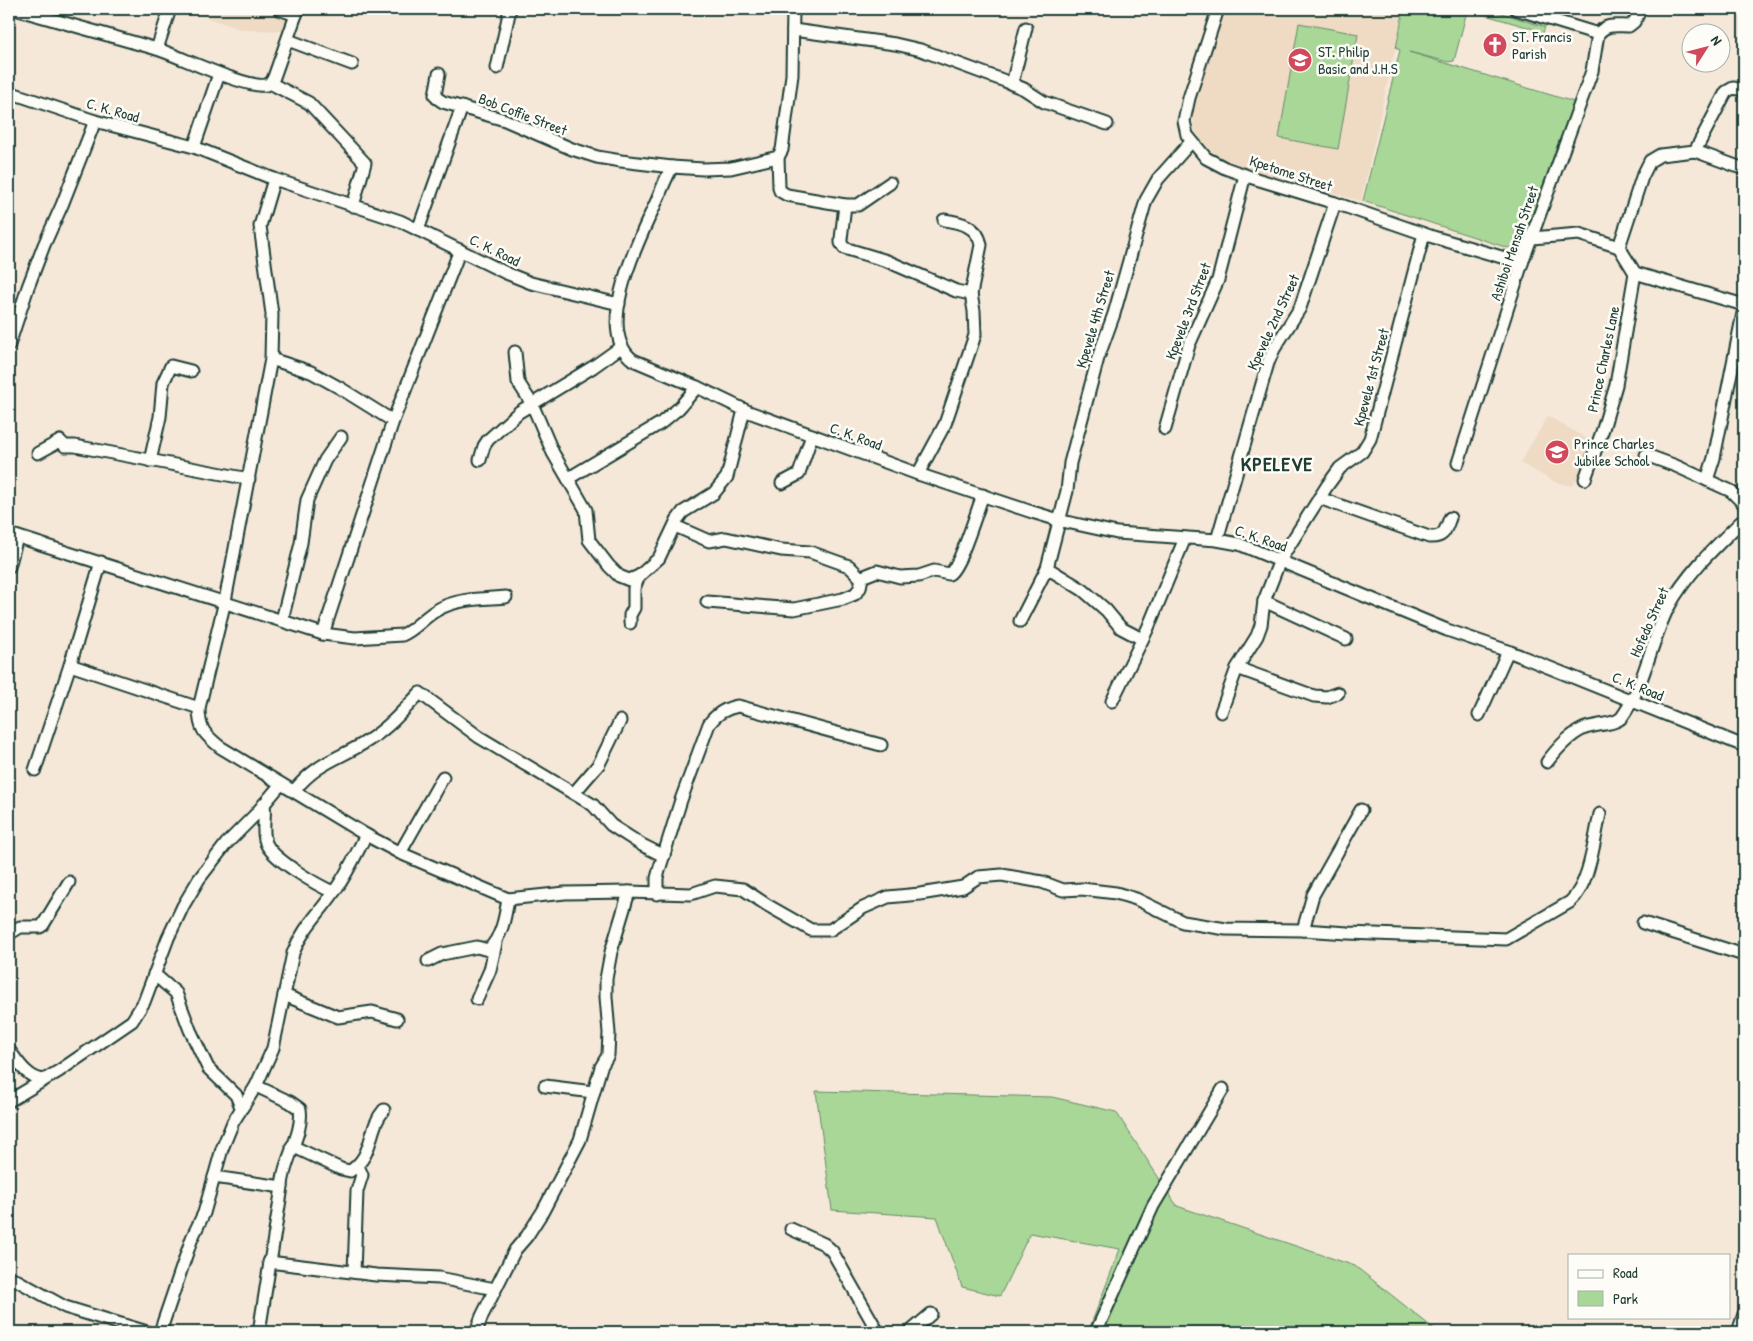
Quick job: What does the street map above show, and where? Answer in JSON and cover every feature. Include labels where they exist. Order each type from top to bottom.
[{"type":"street","points":[[15,9],[173,54],[219,74],[257,85],[270,84],[309,103],[366,163],[352,206]]},
{"type":"street","points":[[157,49],[170,9]]},
{"type":"street","points":[[270,84],[297,12],[279,9]]},
{"type":"street","points":[[498,68],[510,9]]},
{"type":"street","points":[[793,9],[792,75],[782,150],[778,157],[778,187],[782,193],[845,205],[862,204],[880,188],[890,183]]},
{"type":"street","points":[[1191,142],[1185,128],[1185,112],[1218,9]]},
{"type":"street","points":[[1516,9],[1598,34],[1603,28],[1608,26],[1632,25],[1641,9]]},
{"type":"street","points":[[1012,84],[1026,28]]},
{"type":"street","points":[[793,30],[895,44],[921,50],[1012,84],[1033,94],[1044,102],[1107,124]]},
{"type":"street","name":"Ashiboi Mensah Street","points":[[1458,463],[1522,263],[1592,71],[1598,34]]},
{"type":"street","points":[[288,40],[352,64]]},
{"type":"street","points":[[194,147],[219,74]]},
{"type":"street","points":[[439,74],[435,91],[437,98],[462,107]]},
{"type":"street","points":[[1695,151],[1726,92],[1733,88],[1744,90]]},
{"type":"street","name":"C. K. Road","points":[[9,92],[95,121],[194,147],[274,179],[383,215],[530,283],[619,304]]},
{"type":"street","name":"Bob Coffie Street","points":[[418,230],[462,107],[506,120],[572,149],[597,157],[621,161],[703,169],[731,168],[778,157]]},
{"type":"street","points":[[9,345],[44,245],[95,121]]},
{"type":"street","name":"Kpetome Street","points":[[1191,142],[1206,158],[1225,168],[1424,234],[1522,263]]},
{"type":"street","name":"Kpevele 4th Street","points":[[1020,621],[1047,568],[1051,555],[1058,520],[1067,491],[1070,462],[1098,358],[1114,314],[1146,200],[1158,179],[1191,142]]},
{"type":"street","points":[[1619,247],[1642,177],[1650,161],[1660,154],[1695,151],[1744,169]]},
{"type":"street","points":[[480,460],[488,440],[519,412],[593,367],[621,347],[617,326],[619,304],[626,271],[643,228],[672,167]]},
{"type":"street","name":"Kpevele 3rd Street","points":[[1165,429],[1188,346],[1218,280],[1245,175]]},
{"type":"street","points":[[274,179],[260,226],[272,314],[271,360],[225,602],[199,708],[199,722],[205,734],[210,738],[366,835],[400,853],[508,899],[565,893],[629,892],[691,894],[715,886],[743,888],[767,905],[811,930],[830,930],[863,908],[888,897],[963,887],[978,877],[1002,875],[1042,882],[1063,890],[1082,889],[1116,893],[1136,899],[1183,922],[1226,929],[1303,930],[1506,939],[1570,902],[1577,896],[1585,882],[1600,814]]},
{"type":"street","name":"Kpevele 2nd Street","points":[[1217,540],[1268,363],[1274,349],[1300,308],[1335,203]]},
{"type":"street","points":[[845,205],[841,238],[844,248],[887,261],[956,291],[971,294]]},
{"type":"street","points":[[918,474],[945,424],[974,335],[974,311],[971,294],[981,246],[980,239],[973,229],[964,224],[944,220]]},
{"type":"street","name":"Kpevele 1st Street","points":[[1221,712],[1237,668],[1257,636],[1261,625],[1264,600],[1280,560],[1340,468],[1362,452],[1370,439],[1424,234]]},
{"type":"street","points":[[1532,238],[1579,234],[1619,247],[1635,273],[1744,307],[1714,458],[1707,480]]},
{"type":"street","points":[[323,634],[393,421],[460,250]]},
{"type":"street","name":"Prince Charles Lane","points":[[1585,479],[1616,385],[1635,273]]},
{"type":"street","name":"C. K. Road","points":[[621,347],[633,360],[744,410],[918,474],[1058,520],[1117,533],[1217,540],[1239,544],[1447,630],[1508,651],[1744,746]]},
{"type":"street","points":[[515,352],[517,378],[532,404],[553,453],[586,510],[589,540],[595,550],[619,576],[628,580],[639,576],[659,558],[683,512],[714,493],[727,476],[744,410]]},
{"type":"street","points":[[271,360],[311,372],[393,421]]},
{"type":"street","points":[[150,461],[160,417],[163,383],[171,366],[191,371]]},
{"type":"street","points":[[569,478],[661,423],[679,408],[696,387]]},
{"type":"street","points":[[782,483],[799,474],[812,435]]},
{"type":"street","points":[[282,620],[302,543],[307,500],[325,460],[341,437]]},
{"type":"street","points":[[38,453],[60,441],[65,446],[75,446],[249,479]]},
{"type":"street","points":[[1646,455],[1676,466],[1731,491],[1744,504]]},
{"type":"street","points":[[862,577],[877,571],[900,577],[912,577],[934,571],[950,574],[965,546],[983,496]]},
{"type":"street","points":[[1319,498],[1429,537],[1438,537],[1444,533],[1450,518]]},
{"type":"street","name":"Hofedo Street","points":[[1547,762],[1556,750],[1579,731],[1589,727],[1602,726],[1621,718],[1632,700],[1671,602],[1684,582],[1716,546],[1744,519]]},
{"type":"street","points":[[675,526],[709,541],[726,538],[781,550],[810,552],[849,566],[862,577]]},
{"type":"street","points":[[9,567],[13,536],[323,634],[354,638],[402,635],[434,612],[454,602],[506,597]]},
{"type":"street","points":[[1112,701],[1142,639],[1185,538]]},
{"type":"street","points":[[36,770],[70,666],[100,562]]},
{"type":"street","points":[[1047,568],[1084,590],[1106,610],[1121,628],[1142,639]]},
{"type":"street","points":[[630,623],[630,615],[634,608],[634,588],[639,576]]},
{"type":"street","points":[[707,602],[786,610],[802,608],[843,599],[855,594],[860,588],[862,577]]},
{"type":"street","points":[[1264,600],[1346,639]]},
{"type":"street","points":[[1479,715],[1508,651]]},
{"type":"street","points":[[70,666],[199,708]]},
{"type":"street","points":[[1237,668],[1314,696],[1327,696],[1338,693]]},
{"type":"street","points":[[294,791],[315,769],[368,740],[387,726],[420,694],[480,737],[593,805],[611,825],[642,845],[664,856]]},
{"type":"street","points":[[657,894],[657,878],[681,800],[709,724],[717,714],[727,708],[738,706],[881,745]]},
{"type":"street","points":[[574,793],[599,764],[620,721]]},
{"type":"street","points":[[400,853],[443,777]]},
{"type":"street","points":[[9,1101],[86,1054],[132,1021],[144,1002],[183,906],[199,879],[226,844],[282,784]]},
{"type":"street","points":[[264,804],[264,834],[269,850],[275,857],[316,884],[333,892]]},
{"type":"street","points":[[1303,930],[1313,895],[1361,810]]},
{"type":"street","points":[[160,1332],[192,1238],[204,1212],[222,1149],[241,1107],[256,1086],[273,1048],[298,940],[308,923],[333,892],[366,835]]},
{"type":"street","points":[[9,934],[20,927],[40,927],[43,925],[69,882]]},
{"type":"street","points":[[476,1332],[515,1250],[527,1236],[543,1211],[580,1140],[600,1068],[608,1055],[609,1033],[606,979],[611,952],[629,892]]},
{"type":"street","points":[[477,999],[490,970],[496,943],[504,921],[508,899]]},
{"type":"street","points":[[1643,923],[1744,955]]},
{"type":"street","points":[[428,961],[442,954],[477,947],[488,950],[496,943]]},
{"type":"street","points":[[154,974],[176,993],[190,1030],[208,1068],[236,1095],[241,1107]]},
{"type":"street","points":[[284,995],[338,1018],[372,1012],[398,1019]]},
{"type":"street","points":[[9,1050],[27,1072],[40,1080],[44,1080]]},
{"type":"street","points":[[256,1086],[290,1102],[300,1109],[301,1117],[300,1128],[282,1177],[259,1332]]},
{"type":"street","points":[[545,1086],[593,1092]]},
{"type":"street","points":[[1096,1332],[1153,1206],[1223,1089]]},
{"type":"street","points":[[292,1146],[350,1171],[358,1166],[366,1154],[379,1115],[384,1110]]},
{"type":"street","points":[[354,1272],[357,1191],[362,1175],[358,1166]]},
{"type":"street","points":[[214,1177],[282,1187]]},
{"type":"street","points":[[791,1229],[824,1244],[832,1250],[878,1332]]},
{"type":"street","points":[[270,1262],[376,1275],[439,1278],[495,1290]]},
{"type":"street","points":[[9,1276],[65,1307],[146,1332]]},
{"type":"street","points":[[910,1332],[931,1314]]},
{"type":"street","points":[[1738,1332],[1744,1314]]},
{"type":"shaded area","points":[[182,9],[294,9],[285,31],[243,30]]},
{"type":"shaded area","name":"ST. Philip Basic and J.H.S","points":[[1222,9],[1404,9],[1361,201],[1254,170],[1221,158],[1207,147],[1195,131],[1191,111]]},
{"type":"shaded area","name":"Prince Charles Jubilee School","points":[[1548,416],[1592,442],[1581,473],[1572,486],[1555,482],[1520,463]]},
{"type":"green space","points":[[1404,9],[1489,9],[1545,27],[1541,38],[1534,29],[1471,11],[1466,15],[1454,61],[1448,62],[1409,52],[1574,102],[1525,240],[1508,248],[1363,201],[1400,50],[1396,48]]},
{"type":"green space","points":[[1299,23],[1358,34],[1338,149],[1279,138]]},
{"type":"green space","points":[[816,1091],[1052,1097],[1116,1112],[1177,1206],[1355,1266],[1438,1332],[1088,1332],[1120,1249],[1030,1233],[1000,1296],[962,1287],[937,1217],[832,1210]]},
{"type":"place","name":"ST. Francis Parish","points":[[1495,45]]},
{"type":"place","name":"ST. Philip Basic and J.H.S","points":[[1300,60]]},
{"type":"place","name":"Prince Charles Jubilee School","points":[[1557,452]]},
{"type":"district","name":"KPELEVE","points":[[1277,463]]}]
